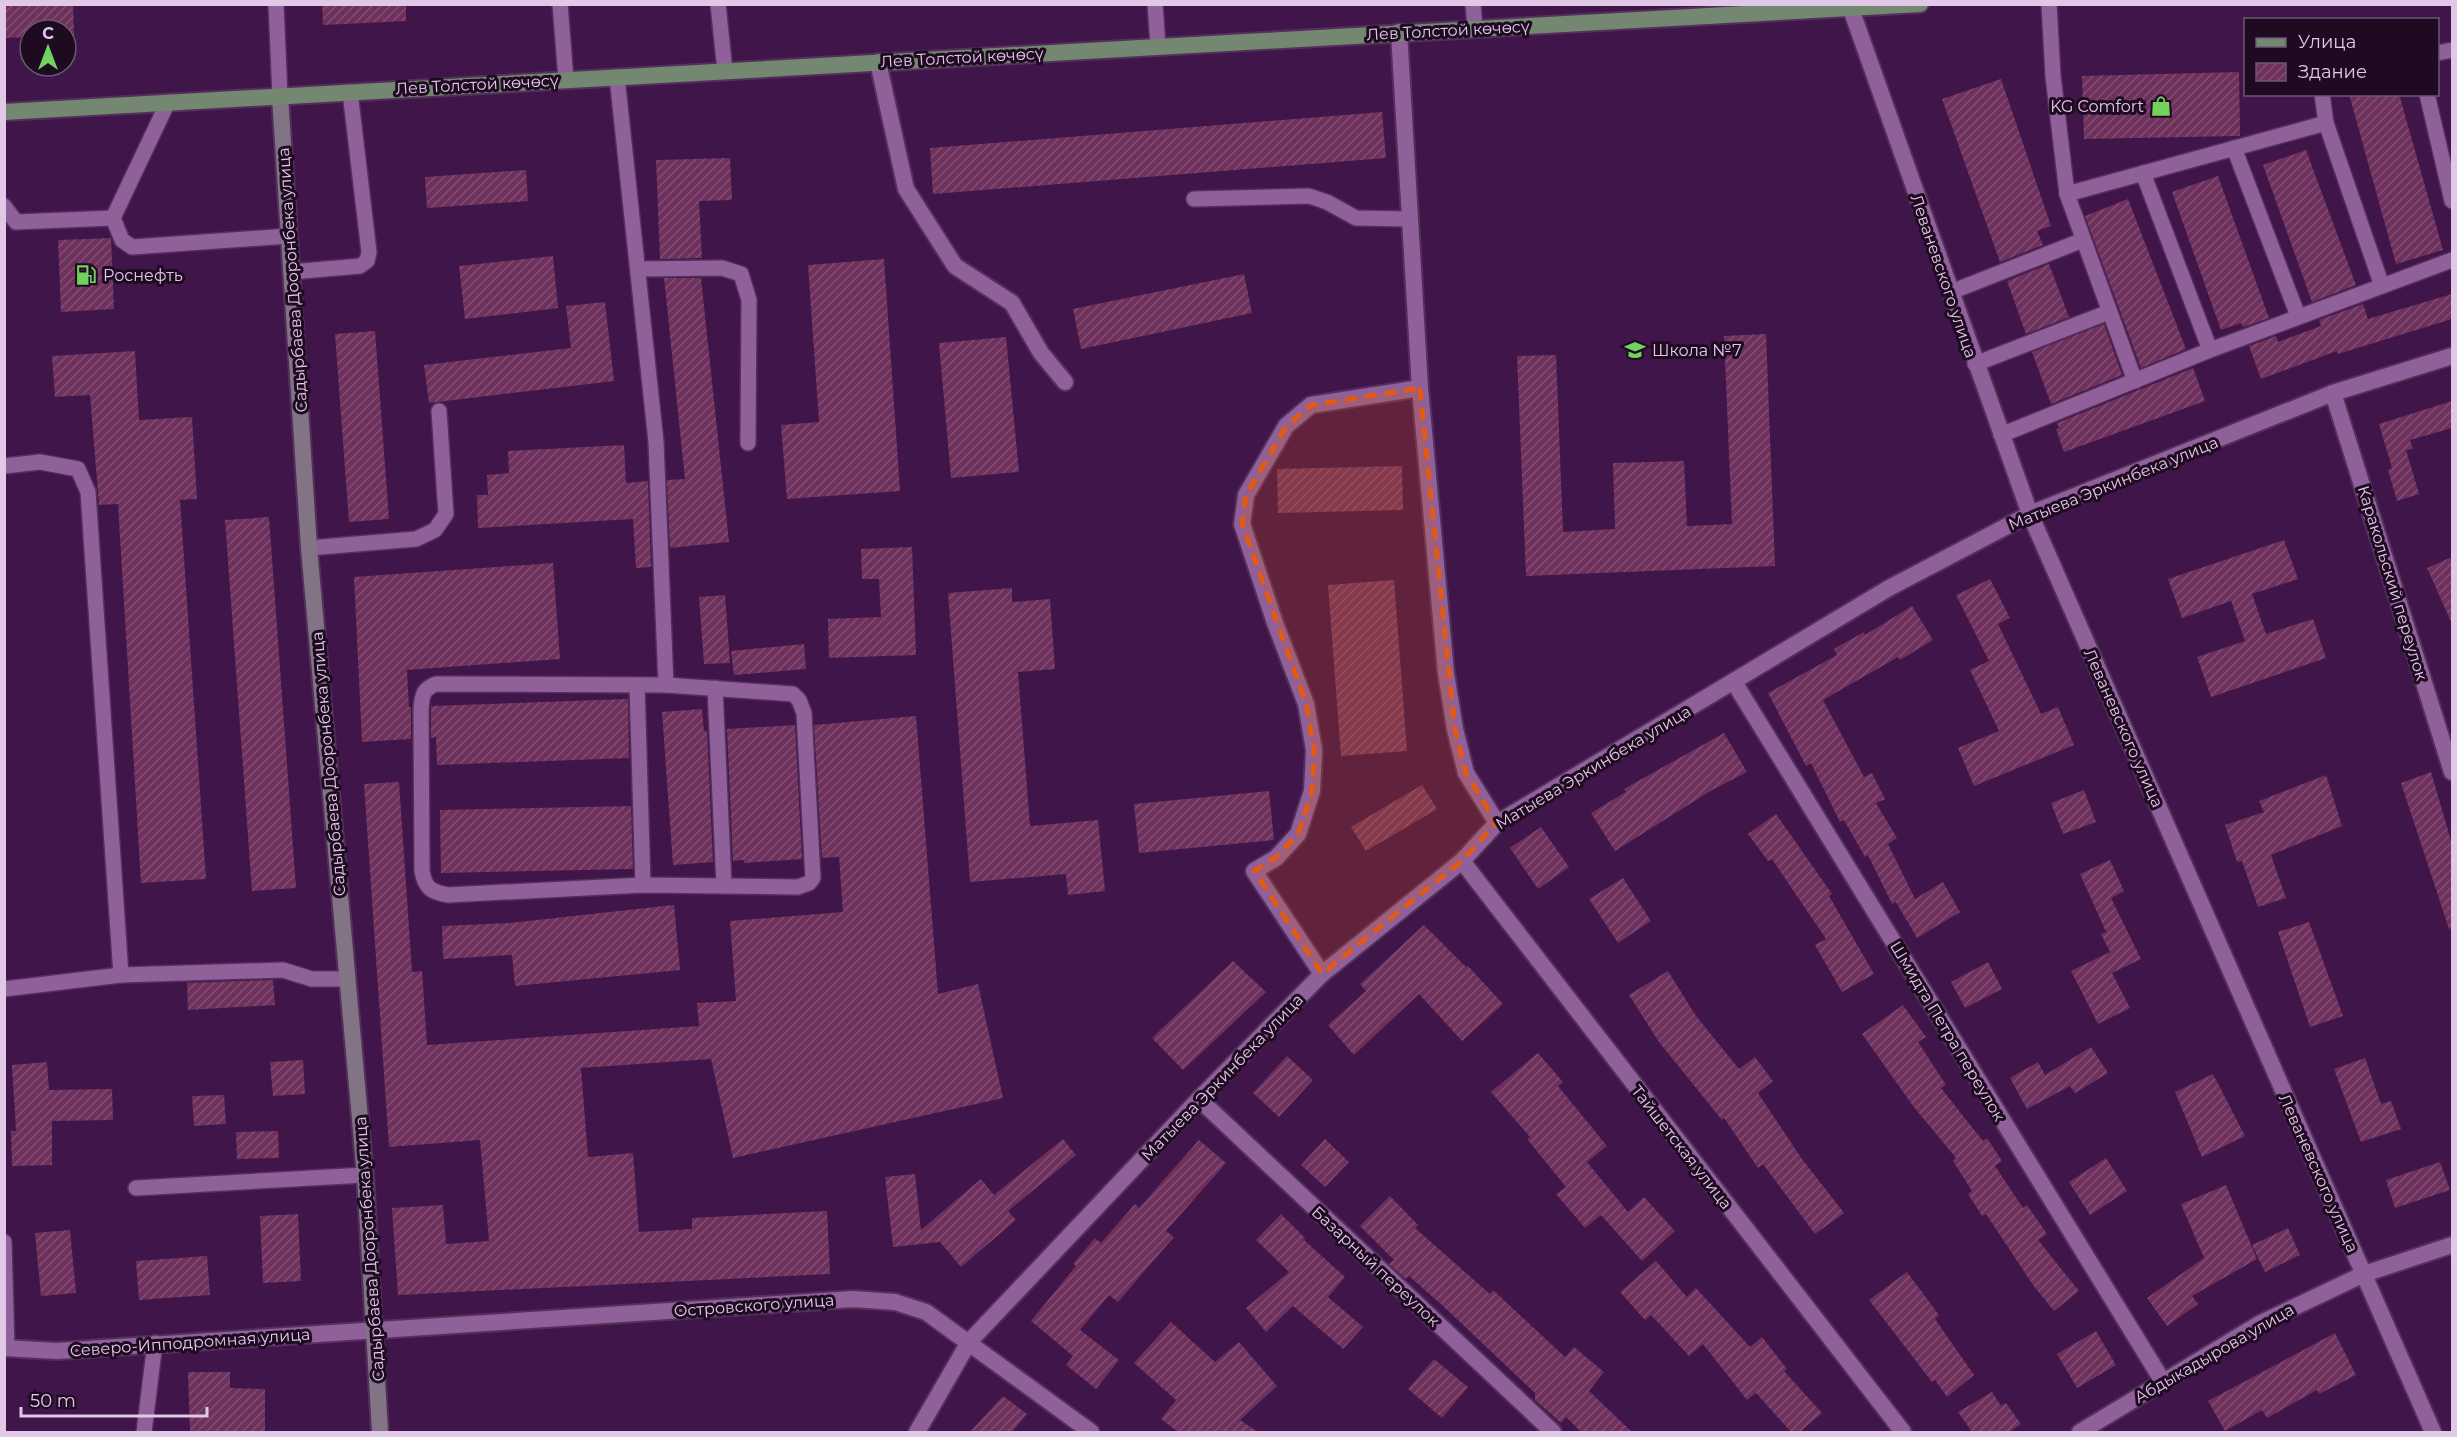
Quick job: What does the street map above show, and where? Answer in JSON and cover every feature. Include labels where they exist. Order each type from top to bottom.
[{"type":"main road","name":"Лев Толстой көчөсү","points":[[4,112],[1920,4]]},
{"type":"main road","name":"Садырбаева Дооронбека улица","points":[[280,96],[309,548],[365,1175],[376,1330],[380,1432]]},
{"type":"street","name":"Леваневского улица","points":[[1851,9],[2030,514],[2433,1432]]},
{"type":"street","points":[[1399,32],[1420,388],[1446,673],[1455,729],[1466,774],[1497,823]]},
{"type":"street","points":[[878,62],[906,189],[955,266],[1012,303],[1041,353],[1065,382]]},
{"type":"street","name":"Матыева Эркинбека улица","points":[[917,1432],[969,1342],[1199,1099],[1322,974],[1462,861],[1497,823],[1889,588],[2030,514],[2334,393],[2452,356]]},
{"type":"street","points":[[1322,974],[1254,871],[1276,858],[1298,834],[1312,791],[1314,750],[1306,704],[1275,623],[1242,524],[1246,495],[1286,426],[1311,405],[1420,388]]},
{"type":"street","name":"Каракольский переулок","points":[[2334,393],[2452,772]]},
{"type":"street","name":"Шмидта Петра переулок","points":[[1734,682],[2162,1380]]},
{"type":"street","name":"Тайшетская улица","points":[[1462,861],[1903,1432]]},
{"type":"street","name":"Базарный переулок","points":[[1199,1099],[1554,1432]]},
{"type":"street","name":"Абдыкадырова улица","points":[[2080,1432],[2162,1380],[2259,1324],[2364,1274],[2452,1245]]},
{"type":"street","name":"Островского улица","points":[[376,1330],[853,1299],[895,1302],[926,1312],[1091,1432]]},
{"type":"street","name":"Северо-Ипподромная улица","points":[[6,1348],[57,1351],[376,1330]]},
{"type":"lane","points":[[276,4],[280,96]]},
{"type":"lane","points":[[560,4],[566,79]]},
{"type":"lane","points":[[718,4],[725,71]]},
{"type":"lane","points":[[1155,4],[1158,46]]},
{"type":"lane","points":[[1473,4],[1475,28]]},
{"type":"lane","points":[[2049,4],[2053,76],[2067,194],[2135,381]]},
{"type":"lane","points":[[617,77],[656,442],[666,685]]},
{"type":"lane","points":[[291,272],[360,266],[367,261],[369,252],[350,92]]},
{"type":"lane","points":[[2322,96],[2326,123],[2382,286]]},
{"type":"lane","points":[[2427,96],[2452,201]]},
{"type":"lane","points":[[168,102],[113,218],[122,240],[132,247],[289,236]]},
{"type":"lane","points":[[2067,194],[2326,123]]},
{"type":"lane","points":[[2234,148],[2298,316]]},
{"type":"lane","points":[[2143,173],[2210,350]]},
{"type":"lane","points":[[1194,198],[1309,196],[1327,202],[1356,218],[1410,219]]},
{"type":"lane","points":[[4,206],[16,222],[113,218]]},
{"type":"lane","points":[[1951,292],[2083,240]]},
{"type":"lane","points":[[2001,435],[2210,350],[2452,260]]},
{"type":"lane","points":[[638,269],[722,268],[741,274],[749,300],[748,443]]},
{"type":"lane","points":[[1975,364],[2109,312]]},
{"type":"lane","points":[[309,548],[416,539],[435,530],[446,514],[439,411]]},
{"type":"lane","points":[[4,465],[40,462],[78,469],[88,492],[121,975]]},
{"type":"lane","points":[[436,684],[637,685],[786,692],[799,700],[804,713],[813,878],[804,886],[643,885],[448,895],[436,893],[424,885],[421,709],[422,694],[427,687],[436,684]]},
{"type":"lane","points":[[637,685],[643,885]]},
{"type":"lane","points":[[715,688],[724,885]]},
{"type":"lane","points":[[4,989],[121,975],[283,970],[312,979],[347,979]]},
{"type":"lane","points":[[136,1188],[365,1175]]},
{"type":"lane","points":[[4,1242],[6,1348]]},
{"type":"lane","points":[[144,1432],[155,1343]]},
{"type":"highlighted area","points":[[1420,388],[1455,729],[1466,773],[1497,823],[1462,861],[1322,974],[1254,871],[1277,856],[1298,834],[1312,791],[1314,750],[1306,704],[1242,524],[1246,495],[1286,426],[1311,405]]},
{"type":"building","points":[[4,4],[73,4],[73,18],[18,18],[18,37],[4,38]]},
{"type":"building","points":[[322,4],[406,4],[406,21],[323,25]]},
{"type":"building","name":"KG Comfort","points":[[2239,72],[2240,136],[2084,139],[2082,76]]},
{"type":"building","points":[[2001,79],[2051,226],[2037,231],[2043,245],[2000,262],[1942,99]]},
{"type":"building","points":[[2350,96],[2400,96],[2443,250],[2396,264]]},
{"type":"building","points":[[1382,112],[1386,158],[933,194],[930,148]]},
{"type":"building","points":[[2306,150],[2356,285],[2312,302],[2263,165]]},
{"type":"building","points":[[730,158],[732,200],[699,201],[702,258],[660,259],[656,160]]},
{"type":"building","points":[[526,170],[528,201],[427,208],[425,177]]},
{"type":"building","points":[[2218,176],[2269,318],[2243,327],[2241,323],[2221,330],[2172,192]]},
{"type":"building","points":[[2128,199],[2186,349],[2141,368],[2085,216]]},
{"type":"building","name":"Роснефть","points":[[111,238],[114,309],[61,312],[58,240]]},
{"type":"building","points":[[553,256],[558,308],[465,319],[459,266]]},
{"type":"building","points":[[884,259],[900,491],[787,499],[781,425],[819,422],[808,265]]},
{"type":"building","points":[[2049,264],[2069,317],[2026,334],[2007,281]]},
{"type":"building","points":[[1244,274],[1252,313],[1081,349],[1073,309]]},
{"type":"building","points":[[664,278],[701,278],[729,542],[670,548],[667,480],[685,479]]},
{"type":"building","points":[[2452,294],[2452,319],[2338,354],[2337,351],[2261,379],[2249,346],[2276,336],[2278,342],[2321,326],[2319,320],[2363,304],[2368,319]]},
{"type":"building","points":[[605,302],[614,381],[429,403],[424,365],[571,348],[566,306]]},
{"type":"building","points":[[2104,324],[2122,375],[2051,404],[2032,352]]},
{"type":"building","points":[[375,331],[389,519],[349,522],[335,334]]},
{"type":"building","points":[[1766,334],[1775,566],[1526,576],[1517,356],[1556,355],[1563,532],[1615,529],[1613,463],[1684,461],[1687,526],[1732,524],[1724,336]]},
{"type":"building","points":[[1006,337],[1019,472],[951,478],[939,343]]},
{"type":"building","points":[[135,351],[139,420],[192,417],[197,499],[180,500],[206,879],[141,883],[118,504],[99,505],[90,395],[55,397],[52,356]]},
{"type":"building","points":[[2193,368],[2205,401],[2064,452],[2056,429],[2059,428],[2057,423]]},
{"type":"building","points":[[2452,401],[2452,428],[2410,440],[2413,449],[2406,450],[2419,494],[2397,501],[2388,470],[2392,468],[2379,424]]},
{"type":"building","points":[[624,445],[626,483],[648,481],[651,567],[636,568],[633,519],[478,528],[477,495],[488,495],[487,475],[509,473],[508,451]]},
{"type":"building","points":[[1402,466],[1403,510],[1278,513],[1277,469]]},
{"type":"building","points":[[269,517],[296,888],[252,891],[225,520]]},
{"type":"building","points":[[2284,540],[2298,579],[2252,594],[2266,634],[2313,619],[2326,658],[2211,697],[2197,657],[2245,641],[2231,601],[2182,618],[2168,579]]},
{"type":"building","points":[[912,547],[916,655],[829,658],[828,619],[881,617],[879,579],[862,579],[861,549]]},
{"type":"building","points":[[2452,557],[2452,624],[2427,568]]},
{"type":"building","points":[[553,563],[560,659],[407,670],[409,707],[411,707],[411,739],[362,742],[354,577]]},
{"type":"building","points":[[1990,579],[2010,618],[1998,624],[2041,714],[2058,707],[2074,745],[1974,786],[1958,748],[1999,731],[1970,670],[1989,661],[1956,595]]},
{"type":"building","points":[[1394,580],[1407,751],[1341,756],[1328,585]]},
{"type":"building","points":[[1012,588],[1012,602],[1050,599],[1055,669],[1018,672],[1030,826],[1098,820],[1105,891],[1068,895],[1066,874],[970,882],[948,593]]},
{"type":"building","points":[[725,595],[730,663],[704,664],[699,597]]},
{"type":"building","points":[[1912,606],[1933,640],[1900,660],[1898,657],[1823,700],[1864,777],[1872,773],[1885,799],[1876,803],[1897,838],[1888,844],[1915,899],[1943,882],[1960,912],[1917,938],[1896,902],[1892,904],[1868,855],[1865,857],[1844,820],[1840,822],[1811,763],[1806,766],[1768,693],[1837,655],[1834,649],[1864,632],[1865,635]]},
{"type":"building","points":[[804,644],[806,669],[734,675],[731,651]]},
{"type":"building","points":[[628,699],[629,758],[437,765],[436,737],[431,738],[431,706]]},
{"type":"building","points":[[702,709],[704,731],[707,731],[713,862],[673,865],[662,712]]},
{"type":"building","points":[[916,716],[938,994],[978,984],[1003,1098],[733,1158],[711,1059],[581,1068],[588,1157],[633,1153],[639,1232],[692,1229],[692,1218],[827,1211],[830,1274],[398,1295],[392,1208],[443,1205],[446,1244],[489,1241],[480,1140],[389,1147],[364,784],[399,782],[412,972],[422,971],[427,1045],[699,1026],[697,1003],[736,1001],[730,921],[843,912],[839,857],[822,858],[814,725]]},
{"type":"building","points":[[795,725],[802,859],[744,863],[744,860],[733,861],[727,729]]},
{"type":"building","points":[[1724,733],[1747,772],[1712,790],[1615,851],[1591,813],[1626,792],[1624,789]]},
{"type":"building","points":[[2431,772],[2452,844],[2452,928],[2449,929],[2401,783]]},
{"type":"building","points":[[2326,775],[2342,826],[2271,855],[2286,898],[2258,907],[2242,861],[2237,862],[2225,825],[2264,812],[2259,801]]},
{"type":"building","points":[[1422,785],[1437,809],[1366,851],[1351,827]]},
{"type":"building","points":[[2084,790],[2096,822],[2063,834],[2051,803]]},
{"type":"building","points":[[1269,791],[1274,840],[1139,853],[1134,804]]},
{"type":"building","points":[[631,806],[633,869],[441,873],[440,810]]},
{"type":"building","points":[[1776,814],[1832,894],[1829,896],[1874,974],[1842,992],[1815,945],[1826,939],[1772,859],[1768,861],[1748,834]]},
{"type":"building","points":[[1541,827],[1569,867],[1538,889],[1510,848]]},
{"type":"building","points":[[2110,860],[2124,891],[2111,898],[2141,959],[2112,973],[2130,1008],[2098,1024],[2071,971],[2110,952],[2101,934],[2106,932],[2080,874]]},
{"type":"building","points":[[1623,878],[1651,921],[1618,943],[1589,899]]},
{"type":"building","points":[[674,905],[680,970],[515,986],[512,955],[443,959],[442,926],[509,923]]},
{"type":"building","points":[[2309,922],[2343,1016],[2310,1027],[2278,932]]},
{"type":"building","points":[[1424,925],[1466,967],[1468,966],[1503,1004],[1462,1041],[1419,994],[1354,1055],[1328,1025],[1366,991],[1360,984]]},
{"type":"building","points":[[1233,961],[1266,992],[1183,1070],[1152,1038]]},
{"type":"building","points":[[1988,962],[2002,989],[1965,1008],[1951,982]]},
{"type":"building","points":[[1668,971],[1696,1016],[1739,1069],[1755,1057],[1773,1081],[1758,1093],[1802,1159],[1844,1213],[1815,1234],[1763,1164],[1758,1168],[1724,1118],[1722,1120],[1659,1042],[1629,995]]},
{"type":"building","points":[[273,980],[275,1005],[188,1010],[187,983]]},
{"type":"building","points":[[1903,1005],[1926,1037],[1918,1042],[1946,1085],[1941,1088],[1983,1141],[1987,1138],[2002,1161],[1995,1166],[2023,1208],[2027,1205],[2047,1234],[2038,1240],[2079,1291],[2054,1311],[2033,1285],[1986,1214],[1982,1216],[1968,1194],[1972,1191],[1953,1161],[1956,1158],[1913,1106],[1862,1034]]},
{"type":"building","points":[[2091,1047],[2108,1073],[2075,1093],[2070,1086],[2027,1109],[2010,1078],[2038,1062],[2045,1075]]},
{"type":"building","points":[[1538,1053],[1563,1082],[1558,1086],[1607,1146],[1587,1162],[1628,1212],[1644,1197],[1675,1231],[1642,1261],[1601,1215],[1585,1228],[1556,1194],[1566,1187],[1527,1139],[1530,1137],[1491,1092]]},
{"type":"building","points":[[1287,1056],[1313,1080],[1279,1117],[1253,1093]]},
{"type":"building","points":[[2365,1058],[2381,1104],[2391,1101],[2401,1129],[2361,1142],[2334,1069]]},
{"type":"building","points":[[303,1060],[305,1094],[273,1096],[270,1062]]},
{"type":"building","points":[[47,1062],[49,1090],[112,1089],[113,1120],[52,1121],[52,1165],[12,1166],[11,1131],[16,1131],[12,1065]]},
{"type":"building","points":[[2213,1074],[2245,1136],[2202,1157],[2175,1092]]},
{"type":"building","points":[[224,1095],[226,1124],[194,1126],[192,1096]]},
{"type":"building","points":[[278,1131],[279,1158],[237,1159],[236,1132]]},
{"type":"building","points":[[1063,1139],[1076,1155],[1008,1211],[1016,1220],[961,1267],[940,1242],[893,1247],[885,1177],[915,1174],[921,1230],[981,1179],[994,1195]]},
{"type":"building","points":[[1325,1139],[1349,1162],[1325,1187],[1301,1165]]},
{"type":"building","points":[[1199,1140],[1226,1163],[1166,1231],[1174,1237],[1118,1302],[1109,1295],[1080,1330],[1119,1360],[1096,1389],[1066,1365],[1073,1356],[1031,1321],[1076,1266],[1073,1264],[1095,1238],[1101,1243],[1135,1204],[1139,1208]]},
{"type":"building","points":[[2106,1158],[2127,1191],[2090,1215],[2069,1182]]},
{"type":"building","points":[[2440,1162],[2450,1190],[2395,1208],[2386,1180]]},
{"type":"building","points":[[2226,1185],[2257,1259],[2192,1296],[2198,1304],[2167,1326],[2147,1298],[2204,1258],[2181,1204]]},
{"type":"building","points":[[1390,1196],[1418,1225],[1415,1228],[1490,1294],[1493,1290],[1565,1357],[1574,1347],[1604,1372],[1589,1391],[1632,1432],[1581,1432],[1566,1417],[1561,1423],[1535,1400],[1535,1393],[1443,1306],[1409,1276],[1406,1279],[1389,1264],[1394,1260],[1360,1226]]},
{"type":"building","points":[[298,1214],[301,1281],[263,1283],[260,1216]]},
{"type":"building","points":[[1281,1214],[1305,1238],[1304,1240],[1345,1277],[1328,1297],[1363,1327],[1343,1349],[1293,1306],[1266,1332],[1246,1308],[1289,1272],[1256,1240]]},
{"type":"building","points":[[2288,1228],[2300,1255],[2265,1272],[2252,1245]]},
{"type":"building","points":[[70,1230],[76,1293],[41,1296],[35,1233]]},
{"type":"building","points":[[207,1256],[210,1295],[139,1300],[136,1261]]},
{"type":"building","points":[[1656,1261],[1687,1297],[1696,1288],[1750,1347],[1762,1337],[1787,1369],[1784,1371],[1822,1413],[1800,1432],[1791,1432],[1756,1393],[1747,1400],[1703,1344],[1689,1356],[1651,1315],[1645,1320],[1620,1292]]},
{"type":"building","points":[[1907,1272],[1939,1315],[1935,1319],[1974,1375],[1947,1397],[1935,1380],[1932,1382],[1869,1300]]},
{"type":"building","points":[[1171,1322],[1215,1362],[1239,1342],[1277,1386],[1240,1420],[1258,1432],[1178,1432],[1161,1419],[1176,1400],[1134,1363]]},
{"type":"building","points":[[2096,1331],[2116,1365],[2077,1388],[2057,1354]]},
{"type":"building","points":[[2335,1333],[2356,1375],[2319,1394],[2317,1390],[2267,1418],[2262,1410],[2225,1431],[2208,1401]]},
{"type":"building","points":[[1434,1359],[1468,1387],[1442,1418],[1408,1389]]},
{"type":"building","points":[[188,1372],[230,1372],[230,1388],[265,1389],[265,1432],[190,1432]]},
{"type":"building","points":[[1992,1392],[2001,1406],[2006,1403],[2021,1424],[2009,1432],[1972,1432],[1958,1412]]},
{"type":"building","points":[[1003,1396],[1027,1414],[1012,1432],[970,1432]]},
{"type":"place","name":"KG Comfort","points":[[2161,106]]},
{"type":"place","name":"Роснефть","points":[[86,275]]},
{"type":"place","name":"Школа №7","points":[[1635,350]]}]
